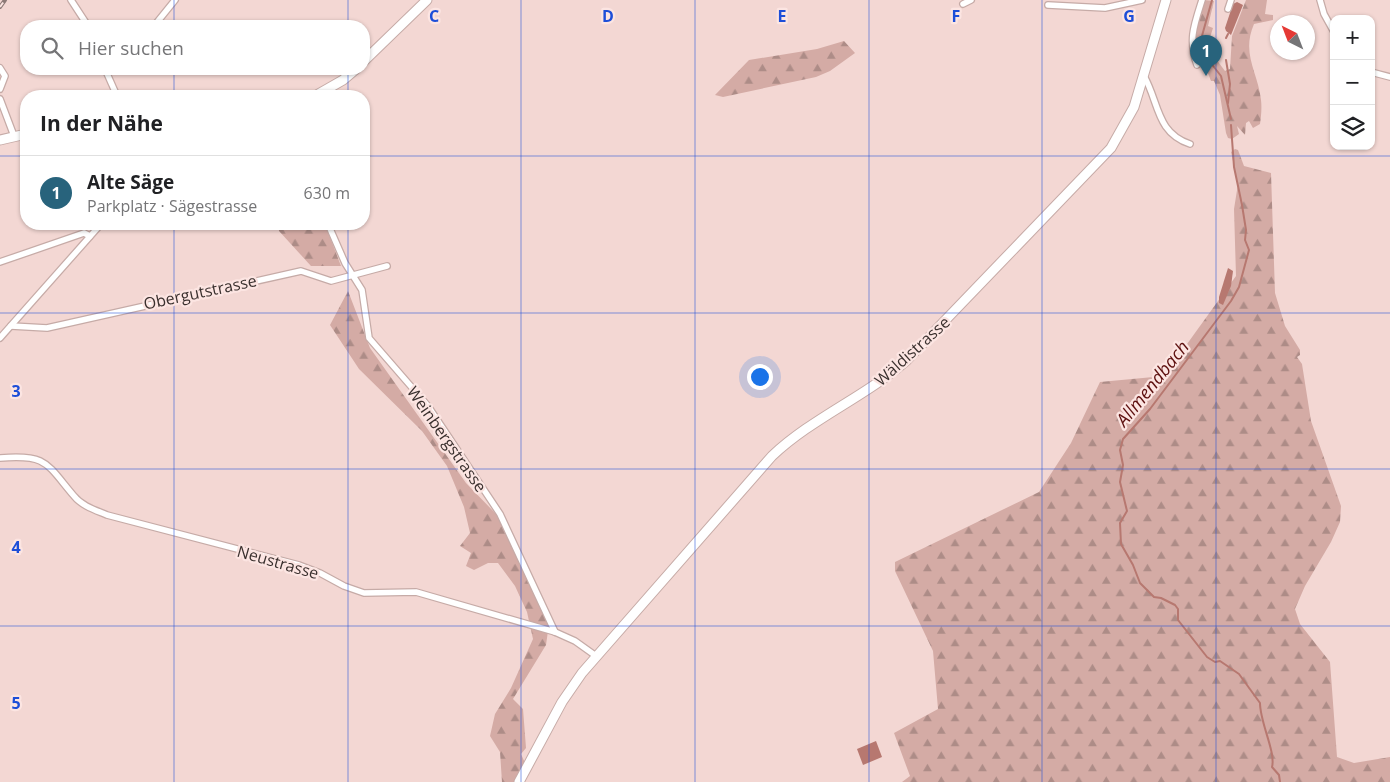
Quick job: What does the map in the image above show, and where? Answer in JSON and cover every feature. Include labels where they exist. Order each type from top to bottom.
[{"type":"main road","points":[[370,55],[427,0]]},
{"type":"main road","name":"Wäldistrasse","points":[[520,782],[566,696],[596,656],[772,456],[804,430],[881,381],[907,360],[1100,160],[1127,122],[1144,76],[1166,0]]},
{"type":"main road","points":[[326,90],[348,75]]},
{"type":"main road","points":[[0,140],[20,135]]},
{"type":"street","points":[[71,0],[84,20]]},
{"type":"street","points":[[159,20],[175,0]]},
{"type":"street","points":[[963,4],[971,0]]},
{"type":"street","points":[[1048,5],[1105,8],[1142,0]]},
{"type":"street","points":[[1197,65],[1191,49],[1192,32],[1202,0]]},
{"type":"street","points":[[1228,9],[1231,0]]},
{"type":"street","points":[[1320,0],[1324,14],[1330,25]]},
{"type":"street","points":[[0,68],[5,76],[0,89]]},
{"type":"street","points":[[1375,73],[1390,78]]},
{"type":"street","points":[[107,75],[114,90]]},
{"type":"street","points":[[1144,76],[1164,127],[1181,140],[1190,144]]},
{"type":"street","points":[[0,99],[14,136]]},
{"type":"street","points":[[0,338],[96,230]]},
{"type":"street","name":"Weinbergstrasse","points":[[331,230],[363,294],[369,338],[428,406],[500,514],[552,631]]},
{"type":"street","points":[[0,262],[84,234],[90,236]]},
{"type":"street","name":"Obergutstrasse","points":[[12,326],[47,328],[301,270],[331,280],[387,266]]},
{"type":"street","name":"Neustrasse","points":[[0,458],[22,456],[41,461],[55,470],[74,497],[89,508],[107,514],[299,566],[320,573],[344,586],[364,592],[416,592],[552,631],[575,641],[596,656]]},
{"type":"green space","points":[[1204,0],[1214,1],[1208,26],[1213,28],[1207,47],[1225,71],[1230,69],[1232,36],[1246,0],[1267,0],[1265,14],[1273,15],[1270,15],[1270,21],[1254,24],[1249,45],[1261,100],[1260,124],[1253,128],[1249,121],[1246,123],[1245,135],[1237,126],[1239,134],[1232,139],[1228,138],[1220,95],[1214,81],[1211,81],[1204,63],[1197,61],[1194,33]]},
{"type":"green space","points":[[844,41],[855,53],[830,71],[816,77],[723,97],[715,95],[749,60],[817,49]]},
{"type":"green space","points":[[1235,149],[1238,150],[1244,166],[1271,173],[1275,293],[1285,326],[1300,350],[1300,355],[1297,357],[1302,364],[1311,421],[1341,506],[1340,522],[1331,542],[1305,586],[1295,609],[1300,624],[1330,662],[1337,757],[1354,763],[1390,757],[1390,782],[902,782],[910,776],[894,733],[938,709],[933,651],[895,571],[895,562],[1039,492],[1071,443],[1100,382],[1164,376],[1236,276],[1234,209],[1238,184],[1231,152]]},
{"type":"green space","points":[[327,230],[341,266],[311,266],[279,231]]},
{"type":"green space","points":[[348,291],[370,348],[466,483],[497,515],[549,624],[546,645],[513,699],[523,709],[526,748],[521,754],[525,763],[515,782],[502,782],[500,752],[490,736],[495,714],[511,688],[533,639],[527,612],[515,586],[498,563],[488,563],[474,570],[466,566],[471,553],[460,546],[470,533],[464,507],[447,466],[422,431],[359,369],[330,325]]},
{"type":"shaded area","points":[[1237,2],[1243,5],[1231,35],[1225,28],[1233,4]]},
{"type":"shaded area","points":[[1228,268],[1233,271],[1231,286],[1223,305],[1219,303],[1219,297]]},
{"type":"shaded area","points":[[876,741],[882,757],[863,765],[857,749]]},
{"type":"waterway","name":"Allmendbach","points":[[1206,59],[1200,43],[1212,0]]},
{"type":"waterway","points":[[1226,38],[1228,34]]},
{"type":"waterway","points":[[1226,60],[1230,84],[1228,103]]},
{"type":"waterway","name":"Allmendbach","points":[[1210,62],[1221,76],[1231,119]]},
{"type":"waterway","name":"Allmendbach","points":[[1231,125],[1234,167],[1246,230],[1245,240],[1249,250],[1239,287],[1231,301],[1150,409],[1123,439],[1120,450],[1123,465],[1120,482],[1127,511],[1120,523],[1121,544],[1133,565],[1140,583],[1154,597],[1161,598],[1175,605],[1178,609],[1178,620],[1207,657],[1215,662],[1220,661],[1239,674],[1260,703],[1262,719],[1272,753],[1272,767],[1279,775],[1280,782]]},
{"type":"railway","points":[[0,7],[5,0]]},
{"type":"place","name":"Alte Säge","points":[[1206,76]]}]
